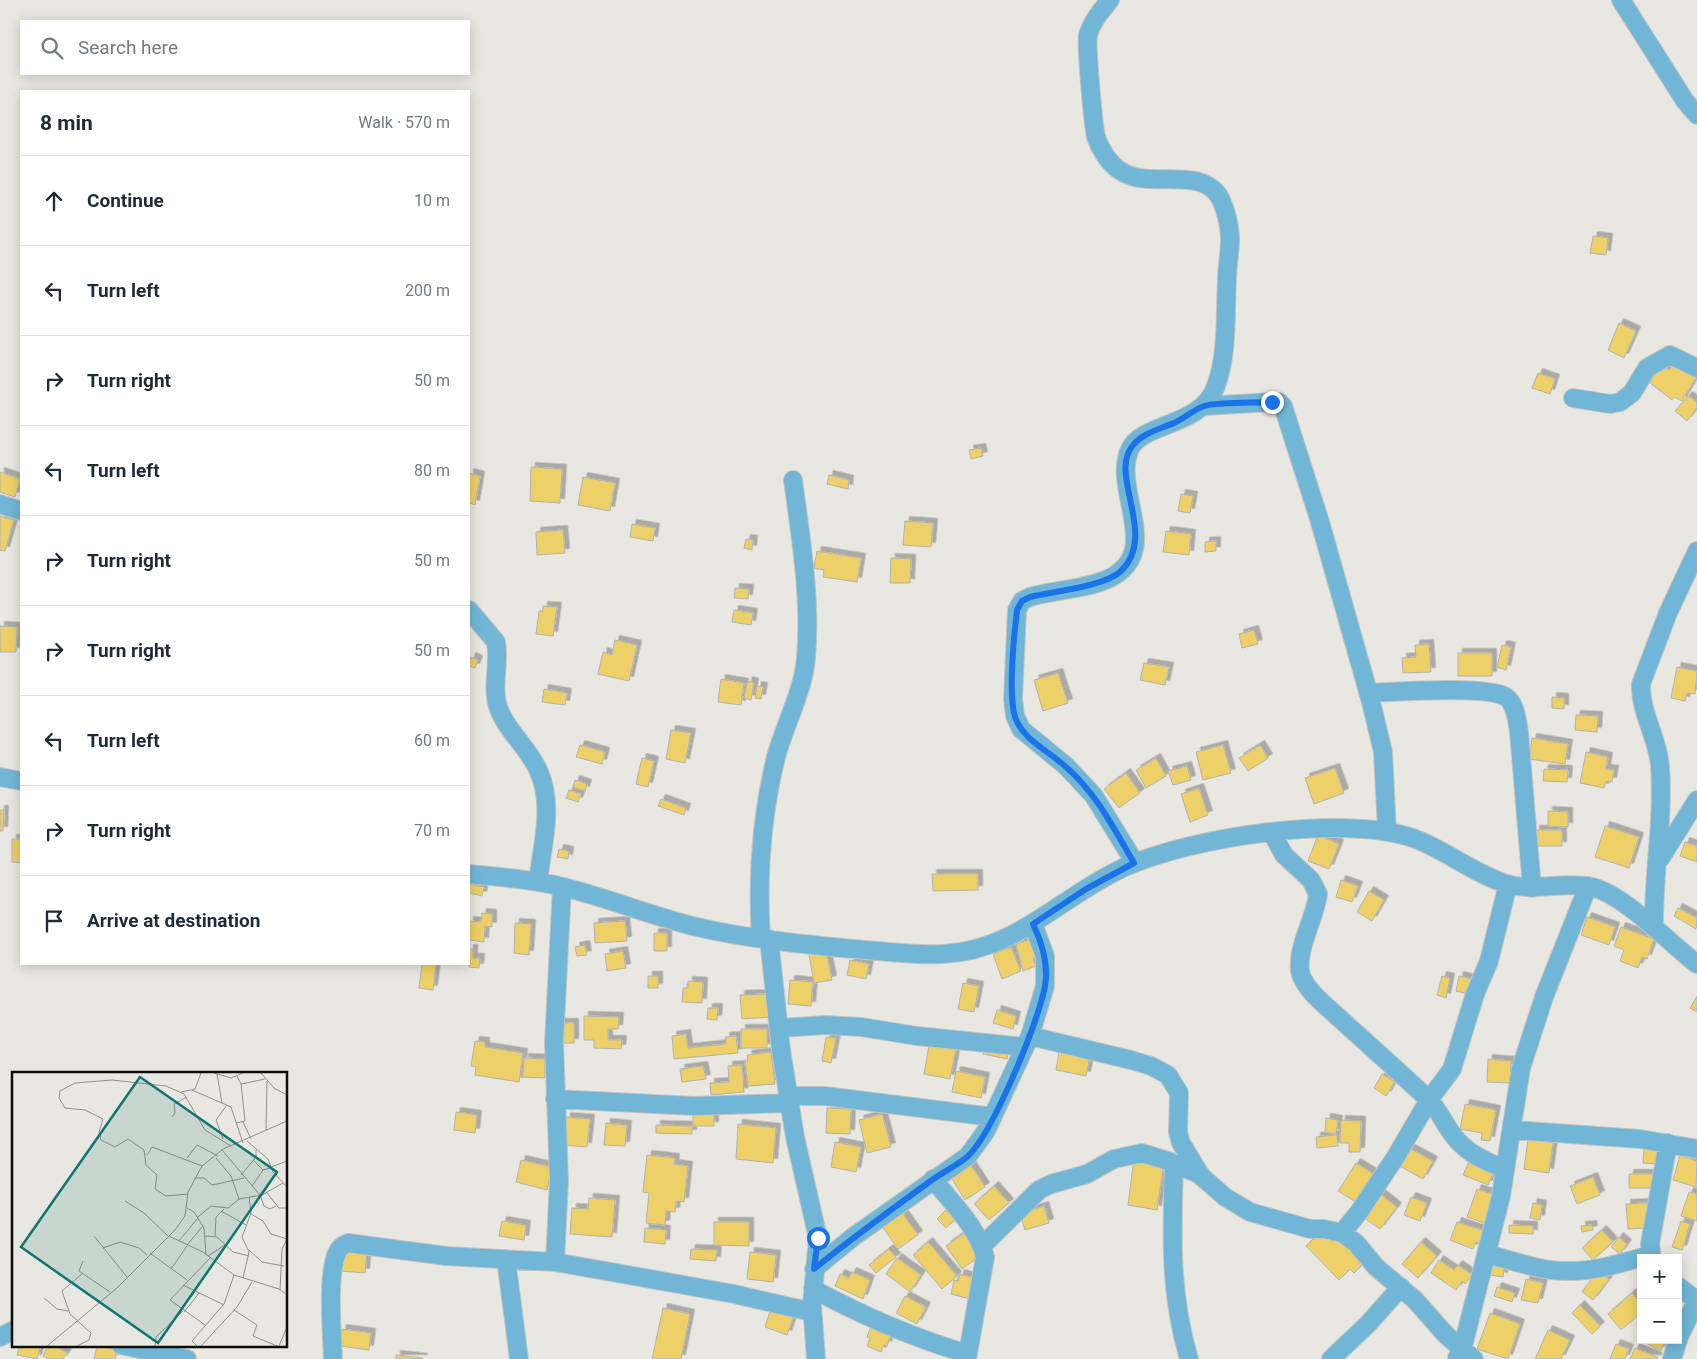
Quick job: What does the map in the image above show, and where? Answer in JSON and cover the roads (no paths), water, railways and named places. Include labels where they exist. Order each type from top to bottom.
[{"type":"street","points":[[1110,0],[1097,15],[1088,36],[1092,108],[1096,137],[1103,152],[1119,170],[1129,176],[1153,180],[1199,180],[1218,195],[1225,211],[1230,238],[1223,349],[1217,386],[1204,406],[1186,418],[1140,438],[1130,448],[1126,480],[1136,536],[1132,554],[1121,570],[1111,578],[1094,584],[1030,597],[1022,601],[1017,610],[1013,699],[1015,716],[1021,729],[1066,766],[1094,796],[1134,863]]},
{"type":"street","points":[[1621,0],[1679,92],[1697,115]]},
{"type":"street","points":[[1573,398],[1610,404],[1620,402],[1632,393],[1648,368],[1670,355],[1697,368]]},
{"type":"street","points":[[1204,406],[1272,402],[1279,402],[1283,406],[1320,522],[1383,752],[1386,832]]},
{"type":"street","points":[[793,480],[803,554],[807,611],[806,660],[776,757],[764,821],[758,890],[795,1137],[817,1229],[818,1238],[812,1312],[816,1359]]},
{"type":"street","points":[[0,504],[20,511]]},
{"type":"street","points":[[1654,928],[1653,900],[1657,862],[1660,756],[1644,711],[1641,684],[1668,613],[1697,551]]},
{"type":"street","points":[[470,611],[496,642],[497,703],[508,726],[539,772],[541,779],[547,816],[538,882]]},
{"type":"street","points":[[1368,693],[1436,690],[1497,694],[1507,698],[1514,706],[1519,732],[1532,888]]},
{"type":"street","points":[[0,777],[20,781]]},
{"type":"street","points":[[1657,862],[1697,800]]},
{"type":"street","points":[[470,874],[538,882],[562,887],[701,928],[765,938],[902,953],[944,954],[977,950],[998,943],[1033,924],[1107,877],[1134,863],[1196,845],[1253,834],[1350,828],[1386,832],[1411,838],[1441,850],[1508,884],[1532,888],[1588,886],[1616,899],[1697,964]]},
{"type":"street","points":[[1272,833],[1284,855],[1311,880],[1318,894],[1302,961],[1301,974],[1305,982],[1316,997],[1351,1031],[1429,1100],[1443,1117],[1448,1128],[1461,1145],[1480,1158],[1504,1169]]},
{"type":"street","points":[[1342,1233],[1395,1158],[1429,1100],[1452,1068],[1475,994],[1489,960],[1508,884]]},
{"type":"street","points":[[1464,1356],[1501,1196],[1523,1060],[1544,997],[1588,886]]},
{"type":"street","points":[[555,1262],[559,1180],[554,1043],[562,887]]},
{"type":"street","points":[[814,1269],[853,1237],[968,1156],[986,1131],[1028,1041],[1045,986],[1045,956],[1033,924]]},
{"type":"street","points":[[780,1028],[861,1027],[918,1036],[1028,1041],[1132,1060],[1151,1066],[1168,1075],[1179,1093],[1178,1132],[1181,1143],[1201,1176],[1225,1198],[1250,1212],[1310,1229],[1324,1228],[1342,1233],[1356,1243],[1376,1267],[1401,1286],[1464,1356]]},
{"type":"street","points":[[555,1099],[694,1106],[825,1096],[993,1117]]},
{"type":"street","points":[[1512,1130],[1640,1139],[1697,1149]]},
{"type":"street","points":[[1651,1254],[1650,1244],[1664,1175],[1668,1144]]},
{"type":"street","points":[[983,1245],[1039,1190],[1051,1184],[1087,1174],[1114,1159],[1142,1153],[1168,1161],[1201,1176]]},
{"type":"street","points":[[1174,1165],[1172,1278],[1189,1359]]},
{"type":"street","points":[[813,1289],[854,1311],[922,1341],[968,1356],[986,1257],[983,1245],[933,1179]]},
{"type":"street","points":[[332,1359],[332,1282],[337,1252],[343,1245],[352,1244],[446,1256],[555,1262],[734,1294],[812,1312]]},
{"type":"street","points":[[1487,1254],[1570,1272],[1637,1259]]},
{"type":"street","points":[[506,1259],[519,1359]]},
{"type":"street","points":[[1331,1359],[1368,1324],[1401,1286]]},
{"type":"street","points":[[1682,1289],[1697,1300],[1682,1332]]},
{"type":"street","points":[[0,1337],[12,1331]]},
{"type":"street","points":[[1672,1359],[1677,1344]]},
{"type":"street","points":[[126,1346],[187,1359]]}]
